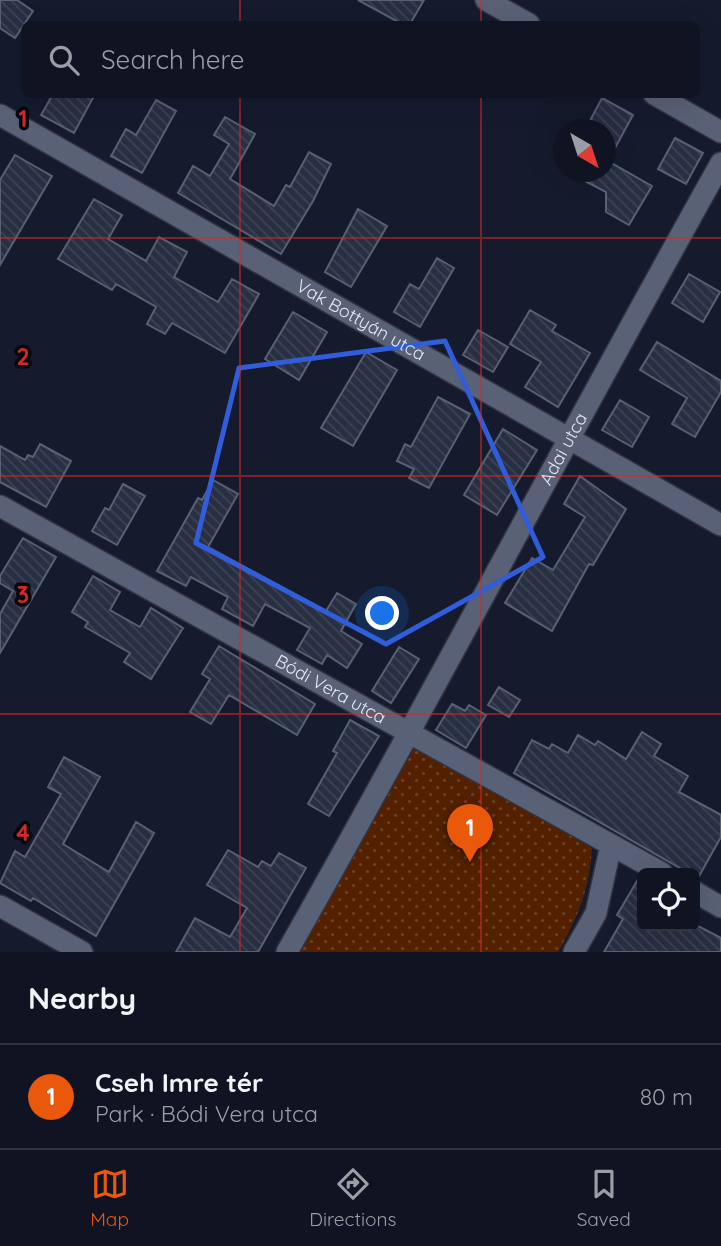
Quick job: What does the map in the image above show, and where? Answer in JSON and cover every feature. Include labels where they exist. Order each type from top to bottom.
[{"type":"street","points":[[486,0],[524,21]]},
{"type":"street","points":[[661,98],[721,132]]},
{"type":"street","name":"Vak Bottyán utca","points":[[0,115],[721,525]]},
{"type":"street","name":"Adai utca","points":[[287,952],[410,736],[567,438],[721,163]]},
{"type":"street","name":"Bódi Vera utca","points":[[0,506],[410,736],[653,868]]},
{"type":"street","points":[[573,952],[596,913],[611,845]]},
{"type":"street","points":[[700,895],[721,906]]},
{"type":"street","points":[[0,906],[82,952]]},
{"type":"highlighted area","points":[[445,341],[543,557],[386,644],[196,543],[239,368]]},
{"type":"shaded area","points":[[415,747],[592,848],[582,902],[558,952],[300,952]]},
{"type":"building","points":[[0,0],[17,0],[33,11],[26,21],[21,21],[21,29],[15,38],[0,28]]},
{"type":"building","points":[[358,0],[424,0],[412,21],[396,21]]},
{"type":"building","points":[[51,98],[93,98],[74,133],[41,115]]},
{"type":"building","points":[[602,98],[633,115],[616,146],[616,119],[591,119]]},
{"type":"building","points":[[156,100],[176,111],[142,173],[111,156],[126,129],[136,135]]},
{"type":"building","points":[[225,117],[255,134],[230,179],[274,206],[286,185],[290,187],[309,152],[331,164],[313,201],[281,254],[178,193],[193,166],[210,176],[229,144],[214,135]]},
{"type":"building","points":[[675,138],[703,153],[686,184],[658,169]]},
{"type":"building","points":[[15,155],[52,176],[0,265],[0,180]]},
{"type":"building","points":[[616,166],[652,186],[629,225],[606,212],[606,192],[587,182],[616,182]]},
{"type":"building","points":[[94,199],[122,215],[108,239],[146,261],[159,237],[187,252],[174,277],[218,302],[232,279],[259,294],[225,353],[172,323],[165,334],[147,324],[156,307],[116,284],[112,290],[58,259]]},
{"type":"building","points":[[358,209],[387,226],[351,287],[325,272]]},
{"type":"building","points":[[437,258],[454,268],[420,327],[394,312],[410,284],[419,289]]},
{"type":"building","points":[[689,274],[720,292],[703,322],[672,303]]},
{"type":"building","points":[[530,310],[556,325],[552,331],[590,353],[558,407],[525,387],[541,362],[510,344]]},
{"type":"building","points":[[293,312],[327,332],[299,380],[265,359]]},
{"type":"building","points":[[478,330],[508,347],[493,372],[463,355]]},
{"type":"building","points":[[657,342],[721,381],[721,392],[695,437],[672,424],[687,398],[640,370]]},
{"type":"building","points":[[366,352],[397,370],[353,446],[321,428]]},
{"type":"building","points":[[438,397],[470,414],[429,488],[409,478],[414,469],[397,461],[405,444],[411,447]]},
{"type":"building","points":[[620,400],[649,417],[632,447],[602,430]]},
{"type":"building","points":[[503,429],[537,450],[497,515],[464,495]]},
{"type":"building","points":[[40,444],[71,461],[46,507],[0,482],[0,446],[25,460],[28,455],[33,457]]},
{"type":"building","points":[[580,476],[626,509],[593,565],[589,564],[552,631],[505,603],[532,558],[553,570],[585,517],[564,504]]},
{"type":"building","points":[[213,480],[238,494],[208,547],[326,611],[337,593],[356,604],[341,631],[362,644],[347,668],[327,655],[322,664],[297,650],[310,628],[265,604],[253,626],[222,609],[228,597],[191,577],[186,586],[157,571],[198,498],[202,500]]},
{"type":"building","points":[[123,484],[145,496],[117,545],[92,531],[105,508],[109,510]]},
{"type":"building","points":[[23,538],[56,557],[0,653],[0,614],[13,591],[0,583],[0,576]]},
{"type":"building","points":[[93,576],[120,592],[110,610],[140,627],[151,608],[183,628],[151,679],[124,662],[130,653],[85,627],[88,622],[72,612]]},
{"type":"building","points":[[219,646],[315,704],[297,735],[229,695],[211,724],[190,712],[210,679],[202,674]]},
{"type":"building","points":[[399,647],[419,659],[391,703],[372,691]]},
{"type":"building","points":[[499,687],[520,700],[509,717],[488,705]]},
{"type":"building","points":[[452,704],[465,711],[469,705],[486,715],[466,748],[436,730]]},
{"type":"building","points":[[350,720],[379,736],[329,816],[308,804],[337,753],[333,751]]},
{"type":"building","points":[[642,732],[661,744],[654,756],[688,776],[679,792],[721,815],[721,837],[700,874],[700,868],[680,868],[514,773],[532,740],[549,749],[552,744],[568,753],[578,735],[595,745],[598,741],[626,759]]},
{"type":"building","points":[[64,757],[100,777],[63,844],[109,872],[136,822],[154,833],[96,936],[33,898],[31,901],[0,883],[15,851],[25,857],[61,794],[48,787]]},
{"type":"building","points":[[228,850],[258,867],[262,861],[271,866],[279,853],[306,868],[258,952],[176,952],[195,918],[230,937],[247,908],[207,885]]},
{"type":"building","points":[[637,881],[637,931],[700,931],[700,927],[721,938],[721,952],[604,952],[623,919],[617,915]]},
{"type":"place","name":"Cseh Imre tér","points":[[470,862]]}]
